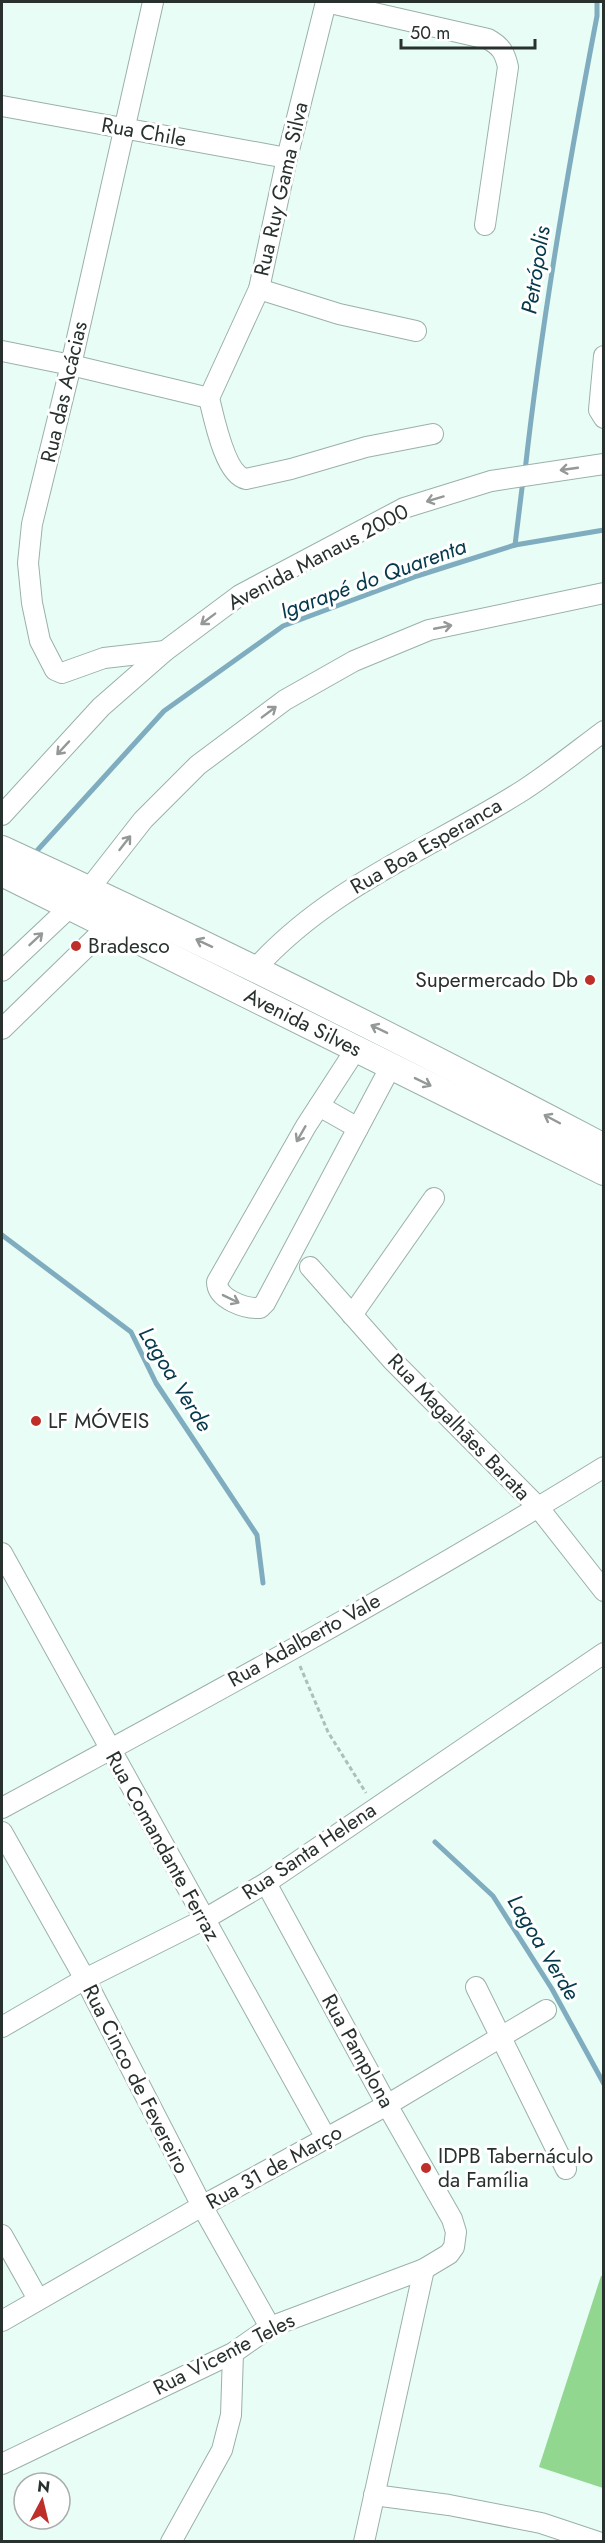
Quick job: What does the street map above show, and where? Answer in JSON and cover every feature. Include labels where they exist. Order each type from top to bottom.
[{"type":"main road","name":"Avenida Silves","points":[[2,849],[70,906],[603,1172]]},
{"type":"main road","name":"Avenida Silves","points":[[2,873],[89,889],[388,1034],[603,1147]]},
{"type":"street","name":"Rua das Acácias","points":[[153,2],[71,365],[32,524],[28,563],[32,603],[40,641],[52,667],[62,672],[104,658],[165,651]]},
{"type":"street","name":"Rua Ruy Gama Silva","points":[[326,2],[286,158],[259,289],[339,314],[416,332]]},
{"type":"street","points":[[326,2],[488,39],[498,45],[506,55],[508,67],[485,225]]},
{"type":"street","name":"Rua Chile","points":[[2,106],[286,158]]},
{"type":"street","points":[[259,289],[209,398],[221,443],[234,473],[239,478],[246,479],[291,470],[366,447],[433,434]]},
{"type":"street","points":[[2,351],[209,398]]},
{"type":"street","points":[[603,356],[599,410],[603,418]]},
{"type":"street","name":"Avenida Manaus 2000","points":[[2,815],[101,707],[165,651],[240,595],[404,508],[491,482],[603,464]]},
{"type":"street","points":[[2,971],[89,889],[142,820],[198,765],[285,700],[354,661],[429,630],[603,593]]},
{"type":"street","name":"Rua Boa Esperanca","points":[[256,968],[276,946],[307,919],[360,882],[523,790],[603,731]]},
{"type":"street","points":[[2,1029],[108,926]]},
{"type":"street","points":[[356,1049],[319,1106],[217,1282],[217,1289],[221,1294],[250,1309],[260,1308],[265,1303],[391,1066]]},
{"type":"street","points":[[319,1106],[358,1128]]},
{"type":"street","points":[[352,1315],[434,1198]]},
{"type":"street","name":"Rua Magalhães Barata","points":[[310,1267],[392,1360],[538,1507],[603,1591]]},
{"type":"street","name":"Rua Adalberto Vale","points":[[2,1808],[291,1648],[538,1507],[603,1467]]},
{"type":"street","name":"Rua Comandante Ferraz","points":[[2,1553],[203,1920],[326,2138]]},
{"type":"street","name":"Rua Santa Helena","points":[[2,2027],[85,1979],[203,1920],[266,1883],[603,1653]]},
{"type":"street","name":"Rua Cinco de Fevereiro","points":[[2,1832],[85,1979],[202,2206],[270,2327]]},
{"type":"street","name":"Rua Pamplona","points":[[266,1883],[452,2219]]},
{"type":"street","points":[[476,1987],[566,2169]]},
{"type":"street","name":"Rua 31 de Março","points":[[2,2320],[202,2206],[387,2105],[546,2010]]},
{"type":"street","name":"Rua Vicente Teles","points":[[2,2464],[233,2353],[270,2327],[424,2269],[449,2254],[454,2247],[456,2232],[452,2219]]},
{"type":"street","points":[[2,2235],[38,2299]]},
{"type":"street","points":[[364,2541],[424,2269]]},
{"type":"street","points":[[171,2541],[222,2450],[231,2415],[233,2353]]},
{"type":"street","points":[[374,2495],[449,2505],[541,2523],[598,2541]]},
{"type":"path","points":[[291,1648],[328,1732],[376,1807]]},
{"type":"building","points":[[601,2276],[603,2276],[603,2488],[539,2467]]},
{"type":"waterway","name":"Petrópolis","points":[[525,471],[548,300],[597,16],[597,2]]},
{"type":"waterway","name":"Petrópolis","points":[[515,545],[523,480]]},
{"type":"waterway","name":"Igarapé do Quarenta","points":[[34,854],[164,711],[283,626],[417,576],[515,545],[604,530]]},
{"type":"waterway","name":"Lagoa Verde","points":[[2,1235],[131,1332],[156,1383],[257,1535],[263,1583]]},
{"type":"waterway","name":"Lagoa Verde","points":[[435,1842],[493,1896],[552,1989],[604,2084]]},
{"type":"place","name":"Bradesco","points":[[76,946]]},
{"type":"place","name":"Supermercado Db","points":[[590,980]]},
{"type":"place","name":"LF MÓVEIS","points":[[36,1421]]},
{"type":"place","name":"IDPB Tabernáculo da Família","points":[[426,2168]]}]
